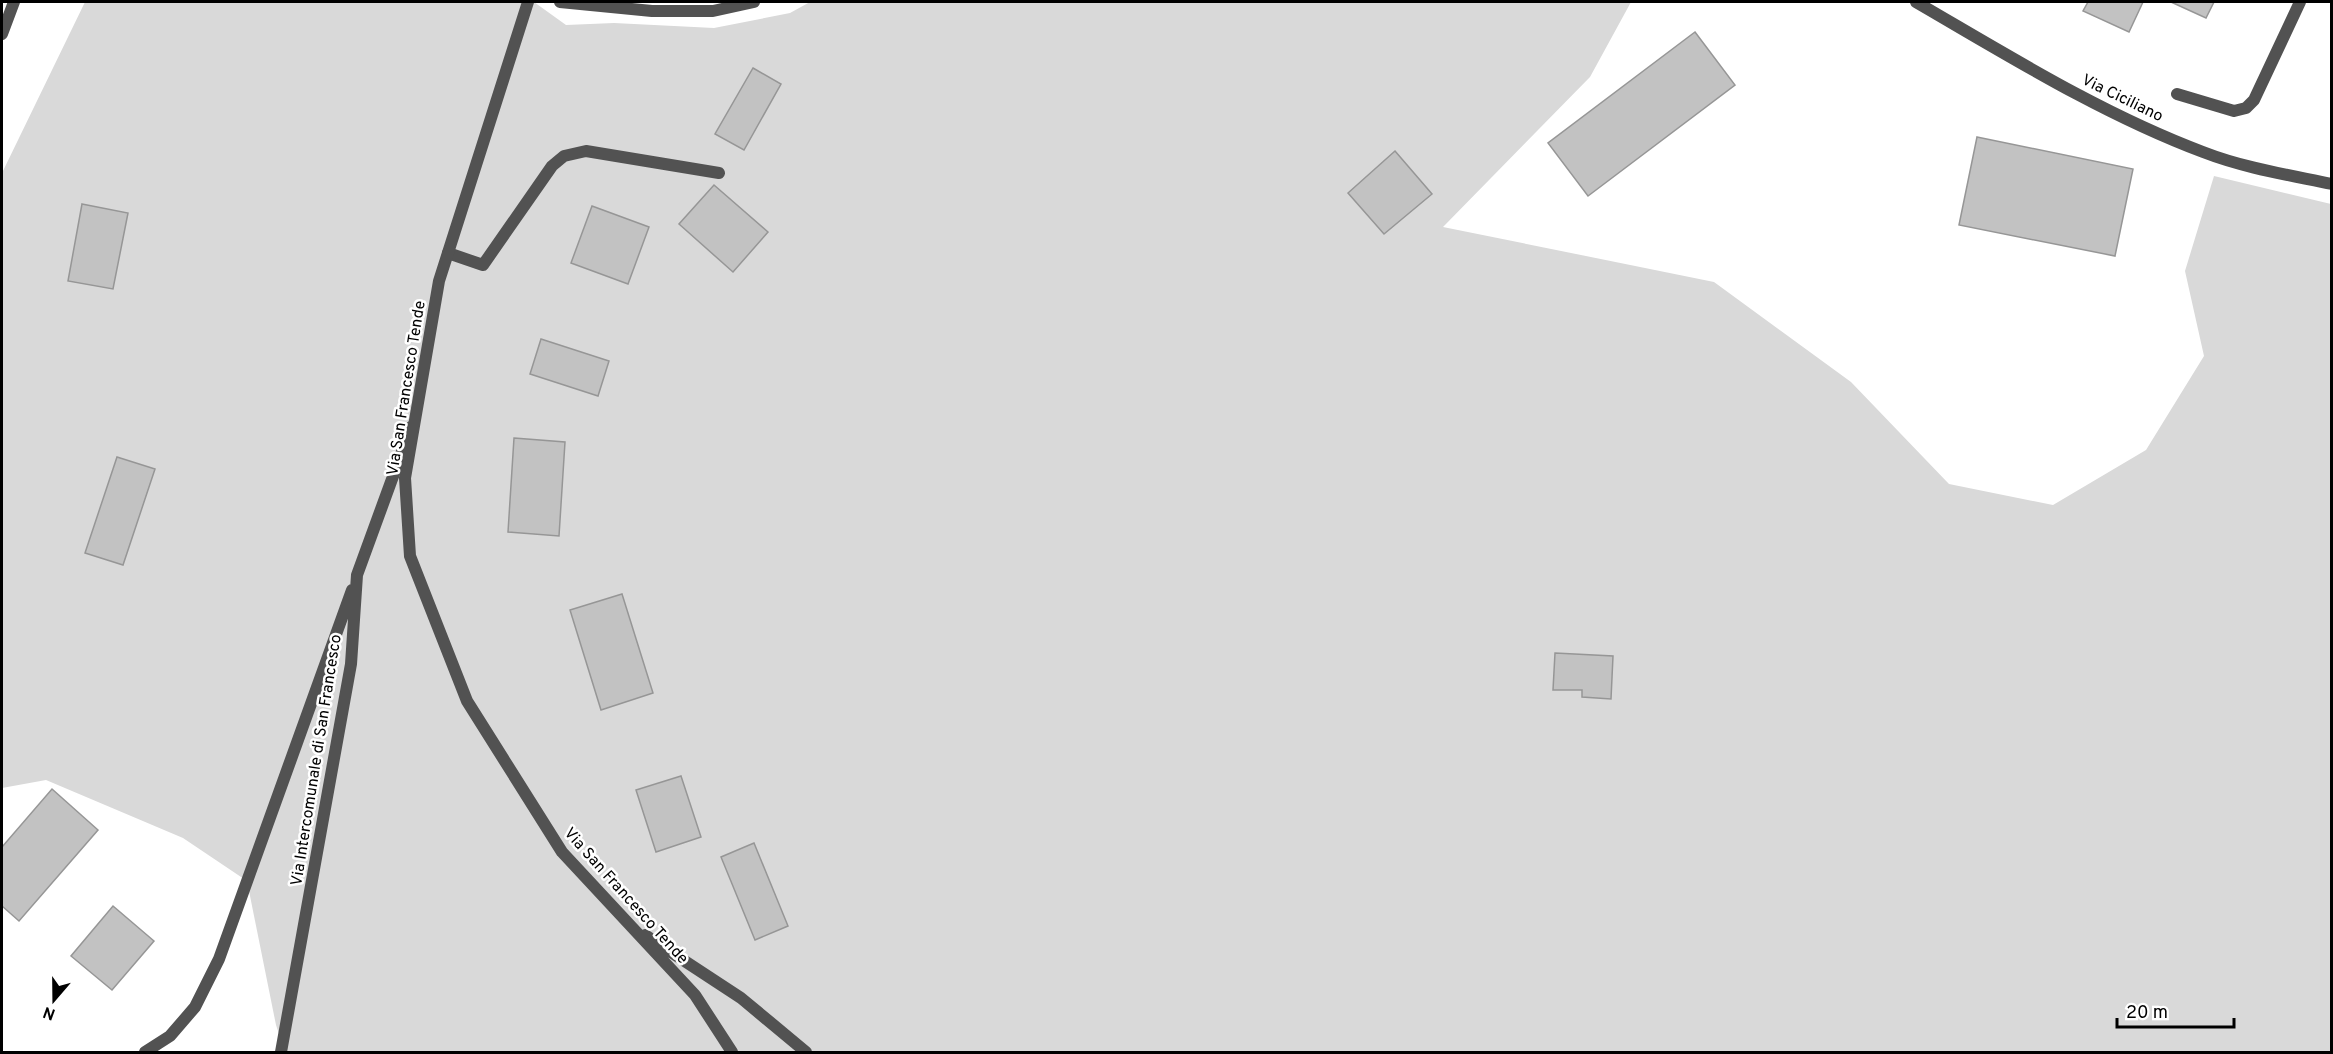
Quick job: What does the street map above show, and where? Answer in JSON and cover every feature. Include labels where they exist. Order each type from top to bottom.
[{"type":"street","points":[[2,34],[14,2]]},
{"type":"street","name":"Via San Francesco Tende","points":[[528,2],[439,280],[405,478],[410,556],[467,701],[562,852],[695,995],[732,1053]]},
{"type":"street","points":[[560,2],[652,11],[713,11],[754,2]]},
{"type":"street","name":"Via Ciciliano","points":[[1916,2],[2090,101],[2139,126],[2205,153],[2331,184]]},
{"type":"street","points":[[2177,94],[2234,111],[2246,108],[2254,100],[2300,2]]},
{"type":"street","points":[[448,253],[483,265],[552,166],[564,156],[586,151],[719,173]]},
{"type":"street","name":"Via Intercomunale di San Francesco","points":[[281,1053],[351,664],[357,575],[417,408]]},
{"type":"street","points":[[145,1053],[170,1036],[195,1007],[219,959],[357,575]]},
{"type":"street","points":[[628,923],[741,998],[806,1053]]},
{"type":"shaded area","points":[[85,2],[534,2],[566,25],[614,23],[714,28],[790,13],[810,2],[1631,2],[1590,77],[1443,227],[1714,282],[1851,382],[1949,484],[2053,505],[2146,450],[2204,356],[2185,271],[2214,176],[2331,204],[2331,1052],[285,1052],[276,1025],[247,881],[183,838],[46,780],[2,788],[2,173]]},
{"type":"building","points":[[2088,2],[2143,2],[2129,32],[2083,11]]},
{"type":"building","points":[[2171,2],[2214,2],[2206,18]]},
{"type":"building","points":[[1695,32],[1735,85],[1588,196],[1548,143]]},
{"type":"building","points":[[753,68],[781,84],[744,150],[715,134]]},
{"type":"building","points":[[1977,137],[2133,169],[2115,256],[1959,225]]},
{"type":"building","points":[[1395,151],[1432,194],[1384,234],[1348,193]]},
{"type":"building","points":[[714,185],[768,232],[733,272],[679,224]]},
{"type":"building","points":[[82,204],[128,213],[113,289],[68,281]]},
{"type":"building","points":[[592,206],[649,227],[628,284],[571,263]]},
{"type":"building","points":[[541,339],[609,361],[598,396],[530,374]]},
{"type":"building","points":[[514,438],[565,442],[559,536],[508,532]]},
{"type":"building","points":[[117,457],[155,469],[123,565],[85,553]]},
{"type":"building","points":[[622,594],[653,693],[601,710],[570,610]]},
{"type":"building","points":[[1555,653],[1613,656],[1611,699],[1582,697],[1582,690],[1553,690]]},
{"type":"building","points":[[681,776],[701,837],[656,852],[636,790]]},
{"type":"building","points":[[52,789],[98,830],[19,921],[2,906],[2,847]]},
{"type":"building","points":[[754,843],[788,926],[755,940],[721,857]]},
{"type":"building","points":[[113,906],[154,941],[112,990],[71,956]]}]
